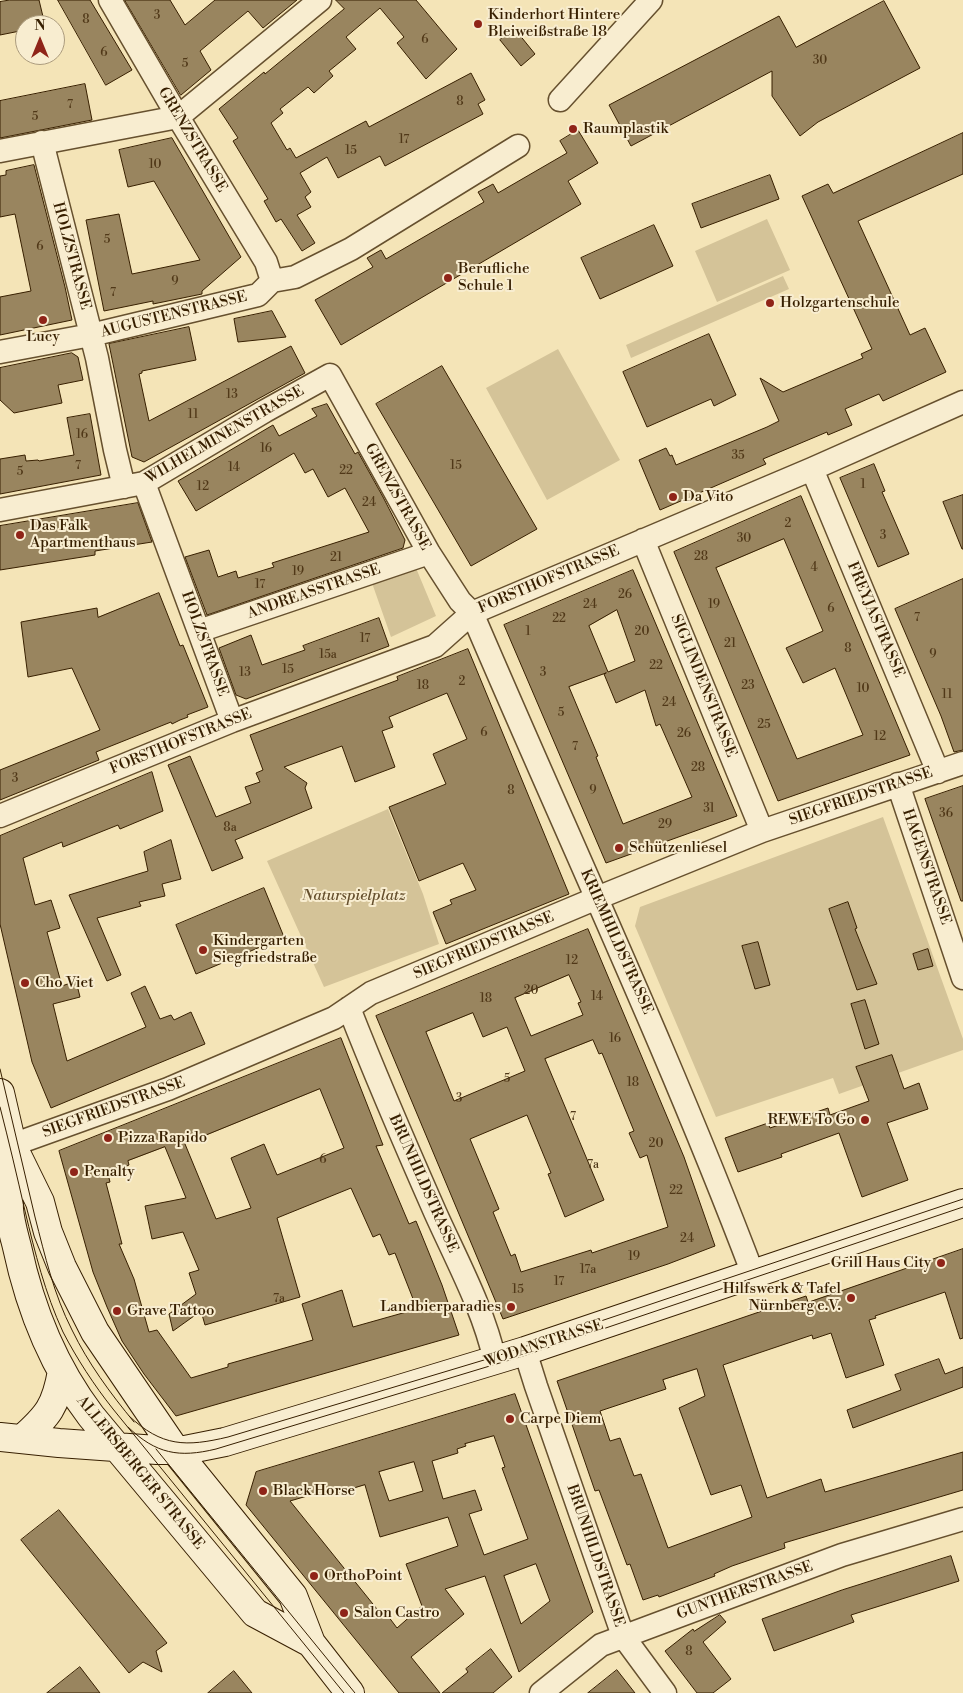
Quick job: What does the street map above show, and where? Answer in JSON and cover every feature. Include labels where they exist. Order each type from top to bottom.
[{"type":"main road","name":"ALLERSBERGER STRASSE","points":[[0,1093],[12,1144],[40,1202],[48,1232],[62,1267],[87,1317],[110,1355],[175,1450],[293,1596],[311,1643],[350,1693]]},
{"type":"main road","name":"ALLERSBERGER STRASSE","points":[[12,1144],[9,1210],[20,1263],[34,1309],[62,1371],[79,1400],[255,1613],[311,1643]]},
{"type":"main road","name":"WODANSTRASSE","points":[[11,1438],[175,1450],[194,1449],[225,1442],[495,1361],[963,1203]]},
{"type":"main road","points":[[11,1438],[39,1423],[49,1411],[56,1399],[62,1371]]},
{"type":"street","name":"GRENZSTRASSE","points":[[110,0],[266,262],[272,281]]},
{"type":"street","points":[[0,151],[178,116],[320,0]]},
{"type":"street","points":[[560,100],[651,0]]},
{"type":"street","name":"HOLZSTRASSE","points":[[42,142],[97,358],[115,450],[134,485],[200,631],[232,721]]},
{"type":"street","name":"AUGUSTENSTRASSE","points":[[0,352],[91,335],[258,295],[272,281],[295,277],[351,249],[518,146]]},
{"type":"street","name":"GRENZSTRASSE","points":[[330,375],[428,553],[460,601],[472,613]]},
{"type":"street","name":"WILHELMINENSTRASSE","points":[[0,510],[134,485],[330,375]]},
{"type":"street","name":"FORSTHOFSTRASSE","points":[[0,816],[232,721],[435,646],[472,613],[812,469],[963,402]]},
{"type":"street","name":"FREYJASTRASSE","points":[[812,469],[938,772]]},
{"type":"street","name":"SIGLINDENSTRASSE","points":[[643,540],[762,831]]},
{"type":"street","name":"ANDREASSTRASSE","points":[[200,631],[428,553]]},
{"type":"street","name":"KRIEMHILDSTRASSE","points":[[472,613],[688,1110],[753,1274]]},
{"type":"street","name":"SIEGFRIEDSTRASSE","points":[[12,1144],[168,1089],[334,1018],[371,993],[762,831],[963,763]]},
{"type":"street","name":"HAGENSTRASSE","points":[[898,784],[963,978]]},
{"type":"street","name":"BRUNHILDSTRASSE","points":[[349,1008],[392,1115],[469,1288],[485,1328],[495,1361]]},
{"type":"street","name":"BRUNHILDSTRASSE","points":[[525,1351],[623,1636],[665,1693]]},
{"type":"street","name":"GUNTHERSTRASSE","points":[[541,1693],[601,1645],[842,1555],[963,1519]]},
{"type":"green space","points":[[767,219],[790,270],[717,302],[695,251]]},
{"type":"green space","points":[[783,276],[789,289],[631,358],[626,345]]},
{"type":"green space","points":[[558,349],[620,460],[547,500],[486,388]]},
{"type":"green space","points":[[416,568],[436,616],[391,637],[372,583]]},
{"type":"green space","name":"Naturspielplatz","points":[[388,809],[423,894],[439,944],[324,987],[267,861]]},
{"type":"green space","points":[[883,817],[963,1039],[963,1050],[839,1094],[833,1078],[716,1117],[635,926],[640,907]]},
{"type":"building","points":[[39,0],[43,15],[15,15],[15,32],[0,35],[0,2]]},
{"type":"building","points":[[58,0],[90,0],[132,70],[106,85]]},
{"type":"building","points":[[125,0],[170,0],[185,25],[215,0],[297,0],[263,28],[248,11],[200,51],[211,70],[181,95]]},
{"type":"building","points":[[336,0],[416,0],[457,49],[426,79],[397,43],[404,37],[380,8],[346,37],[356,49],[329,71],[333,76],[314,93],[308,87],[280,109],[283,113],[271,123],[287,150],[290,148],[296,158],[366,121],[369,127],[471,73],[485,100],[478,104],[483,114],[385,166],[380,156],[338,178],[327,157],[300,173],[311,192],[305,197],[311,207],[297,215],[315,243],[302,251],[281,219],[276,222],[264,201],[268,199],[233,141],[238,138],[219,109],[344,9]]},
{"type":"building","points":[[884,1],[920,68],[818,122],[800,136],[772,96],[772,71],[631,146],[609,105],[779,16],[796,47]]},
{"type":"building","points":[[514,28],[535,54],[521,66],[500,40]]},
{"type":"building","points":[[85,84],[92,120],[0,138],[0,101]]},
{"type":"building","points":[[578,130],[598,163],[568,181],[581,204],[341,345],[315,300],[373,267],[367,258],[381,250],[386,259],[484,202],[478,192],[493,184],[498,193],[567,153],[560,141]]},
{"type":"building","points":[[963,133],[963,174],[858,221],[910,335],[925,328],[946,372],[883,401],[879,394],[845,409],[852,425],[828,435],[827,432],[763,459],[766,464],[660,510],[639,460],[666,448],[670,456],[672,455],[676,465],[767,427],[779,421],[760,378],[783,392],[863,358],[861,354],[872,349],[802,196],[828,184],[833,193]]},
{"type":"building","points":[[172,138],[241,257],[202,291],[202,294],[104,311],[86,220],[119,214],[132,274],[200,260],[154,181],[128,187],[119,150]]},
{"type":"building","points":[[34,165],[72,320],[0,335],[0,297],[31,291],[15,214],[0,217],[0,176],[6,175],[6,171]]},
{"type":"building","points":[[770,175],[779,199],[701,228],[692,204]]},
{"type":"building","points":[[654,225],[673,266],[600,299],[581,258]]},
{"type":"building","points":[[272,311],[286,337],[238,342],[234,319]]},
{"type":"building","points":[[189,327],[196,360],[142,371],[139,374],[149,421],[291,346],[305,373],[144,462],[132,457],[109,344]]},
{"type":"building","points":[[709,334],[736,395],[714,406],[711,399],[647,427],[623,372]]},
{"type":"building","points":[[72,353],[78,357],[83,380],[58,385],[62,403],[14,413],[0,400],[0,368]]},
{"type":"building","points":[[442,366],[537,529],[471,566],[376,404]]},
{"type":"building","points":[[327,404],[355,454],[358,452],[383,497],[405,540],[403,548],[207,615],[185,557],[209,550],[218,577],[236,571],[238,578],[274,567],[272,563],[369,532],[345,488],[328,497],[313,469],[305,473],[294,453],[196,511],[178,481],[273,425],[279,436],[317,416],[312,409]]},
{"type":"building","points":[[90,414],[101,475],[0,494],[0,459],[25,455],[26,461],[39,461],[74,455],[67,418]]},
{"type":"building","points":[[874,464],[885,491],[882,492],[909,554],[878,567],[840,478]]},
{"type":"building","points":[[963,495],[963,549],[962,549],[943,502]]},
{"type":"building","points":[[801,496],[910,755],[778,801],[674,552]],"holes":[[[784,539],[823,631],[786,648],[803,683],[835,668],[863,735],[797,759],[716,568]]]},
{"type":"building","points":[[138,503],[152,542],[95,551],[95,555],[0,570],[0,526]]},
{"type":"building","points":[[633,570],[737,816],[606,863],[504,625]],"holes":[[[617,610],[635,661],[608,672],[589,626]],[[606,673],[604,674],[616,703],[645,690],[656,726],[660,724],[692,797],[623,824],[596,757],[598,756],[569,687]]]},
{"type":"building","points":[[963,579],[963,750],[954,752],[941,716],[895,609]]},
{"type":"building","points":[[159,593],[180,646],[183,645],[208,707],[187,715],[188,717],[172,724],[171,722],[96,752],[99,760],[0,800],[0,770],[100,730],[72,668],[28,677],[21,622],[97,608],[98,617]]},
{"type":"building","points":[[379,618],[389,646],[246,699],[236,695],[219,648],[251,635],[262,665],[305,650],[303,646]]},
{"type":"building","points":[[468,649],[569,894],[446,944],[433,912],[452,904],[450,900],[476,890],[463,863],[419,881],[389,807],[446,784],[433,754],[467,739],[447,693],[389,717],[393,727],[382,731],[395,767],[355,782],[342,746],[284,767],[307,783],[305,788],[312,808],[235,840],[243,858],[212,871],[168,765],[190,756],[216,817],[251,803],[245,787],[260,782],[256,773],[263,770],[250,735],[398,680],[397,677]]},
{"type":"building","points":[[152,772],[163,811],[120,829],[118,825],[63,847],[62,842],[23,858],[35,905],[51,900],[60,928],[47,932],[62,986],[76,981],[80,997],[53,1004],[67,1061],[146,1027],[131,993],[145,986],[160,1019],[171,1015],[174,1020],[191,1012],[205,1044],[51,1108],[32,1062],[0,924],[0,836]]},
{"type":"building","points":[[963,786],[963,901],[961,901],[925,799]]},
{"type":"building","points":[[171,840],[181,879],[162,884],[165,896],[139,902],[141,906],[97,918],[121,975],[107,981],[69,895],[148,871],[144,852]]},
{"type":"building","points":[[264,888],[284,937],[196,974],[176,925]]},
{"type":"building","points":[[848,902],[857,928],[855,929],[877,984],[857,990],[829,909]]},
{"type":"building","points":[[588,929],[684,1157],[715,1246],[668,1264],[503,1319],[376,1016]],"holes":[[[569,975],[581,1002],[578,1003],[583,1015],[531,1036],[515,998]],[[473,1013],[483,1037],[507,1027],[525,1071],[454,1101],[426,1032]],[[593,1040],[599,1054],[602,1053],[634,1131],[629,1133],[640,1158],[647,1155],[668,1227],[592,1253],[591,1250],[521,1272],[515,1254],[511,1256],[493,1212],[499,1209],[470,1139],[527,1115],[551,1173],[548,1174],[565,1217],[604,1200],[545,1059]]]},
{"type":"building","points":[[758,942],[770,985],[755,989],[742,946]]},
{"type":"building","points":[[928,949],[933,966],[918,970],[913,954]]},
{"type":"building","points":[[865,1000],[879,1044],[865,1049],[851,1004]]},
{"type":"building","points":[[341,1038],[383,1145],[376,1146],[409,1224],[416,1221],[442,1285],[459,1335],[176,1416],[122,1341],[93,1272],[59,1151]],"holes":[[[320,1089],[344,1148],[277,1175],[264,1144],[231,1158],[251,1208],[216,1219],[185,1144]],[[165,1147],[186,1198],[145,1206],[152,1239],[183,1232],[199,1270],[189,1273],[196,1294],[169,1314],[173,1331],[201,1311],[205,1325],[300,1297],[277,1218],[351,1188],[373,1237],[380,1234],[389,1255],[395,1253],[417,1309],[353,1327],[342,1290],[302,1304],[313,1340],[228,1364],[228,1367],[191,1378],[157,1330],[149,1332],[134,1279],[119,1244],[122,1244],[106,1183],[110,1182],[108,1174],[129,1165],[128,1161]]]},
{"type":"building","points":[[892,1055],[904,1089],[919,1083],[928,1109],[887,1123],[908,1180],[862,1197],[839,1133],[781,1154],[782,1157],[738,1172],[725,1138],[768,1123],[770,1128],[828,1108],[830,1115],[869,1101],[856,1067]]},
{"type":"building","points":[[963,1249],[963,1338],[960,1339],[945,1292],[875,1316],[876,1318],[869,1320],[884,1365],[846,1378],[831,1333],[813,1339],[812,1335],[723,1365],[767,1498],[821,1479],[825,1492],[963,1452],[963,1490],[784,1543],[785,1548],[732,1566],[714,1574],[715,1576],[659,1597],[658,1595],[643,1600],[630,1564],[627,1565],[599,1490],[595,1491],[557,1381],[806,1296],[808,1302]],"holes":[[[697,1369],[705,1396],[679,1408],[711,1495],[741,1485],[752,1517],[668,1548],[641,1474],[634,1476],[620,1438],[610,1441],[600,1411],[666,1389],[663,1380]]]},
{"type":"building","points":[[939,1359],[945,1374],[963,1367],[963,1387],[853,1428],[847,1410],[901,1390],[895,1375]]},
{"type":"building","points":[[515,1394],[593,1612],[519,1672],[485,1576],[445,1589],[464,1614],[411,1657],[440,1693],[399,1693],[246,1505],[256,1472]],"holes":[[[494,1436],[505,1467],[502,1468],[528,1539],[484,1555],[469,1514],[482,1510],[475,1490],[443,1499],[432,1461],[458,1453],[457,1449],[466,1446],[465,1444]],[[414,1462],[423,1491],[389,1501],[379,1472]],[[365,1485],[380,1537],[448,1517],[458,1546],[406,1564],[422,1606],[397,1628],[388,1616],[385,1619],[290,1501],[331,1489],[333,1494]],[[536,1564],[550,1601],[521,1624],[504,1576]]]},
{"type":"building","points":[[59,1510],[167,1643],[156,1651],[162,1672],[143,1662],[129,1673],[21,1540]]},
{"type":"building","points":[[951,1556],[959,1581],[851,1615],[854,1622],[774,1651],[762,1619],[842,1590]]},
{"type":"building","points":[[720,1615],[726,1622],[703,1642],[731,1679],[713,1693],[697,1693],[665,1651],[693,1629],[694,1631]]},
{"type":"building","points":[[491,1649],[512,1677],[493,1693],[442,1693],[468,1672],[466,1669]]},
{"type":"building","points":[[80,1667],[100,1693],[47,1693]]},
{"type":"building","points":[[617,1670],[635,1693],[588,1693]]},
{"type":"building","points":[[234,1671],[252,1693],[208,1693]]},
{"type":"tram line","points":[[0,1069],[39,1232],[60,1303],[78,1342],[92,1366],[134,1422]]},
{"type":"tram line","points":[[0,1107],[41,1273],[63,1332],[74,1352],[113,1409],[344,1693]]},
{"type":"tram line","points":[[129,1416],[152,1434],[175,1442],[199,1442],[228,1437],[494,1357],[963,1199]]},
{"type":"tram line","points":[[128,1427],[148,1443],[169,1452],[191,1453],[216,1449],[526,1355],[963,1207]]},
{"type":"tram line","points":[[156,1449],[355,1693]]},
{"type":"place","name":"Kinderhort Hintere Bleiweißstraße 18","points":[[478,24]]},
{"type":"place","name":"Raumplastik","points":[[573,129]]},
{"type":"place","name":"Berufliche Schule 1","points":[[448,278]]},
{"type":"place","name":"Holzgartenschule","points":[[770,303]]},
{"type":"place","name":"Lucy","points":[[43,320]]},
{"type":"place","name":"Da Vito","points":[[673,497]]},
{"type":"place","name":"Das Falk Apartmenthaus","points":[[20,535]]},
{"type":"place","name":"Schützenliesel","points":[[619,848]]},
{"type":"place","name":"Kindergarten Siegfriedstraße","points":[[203,950]]},
{"type":"place","name":"Cho Viet","points":[[25,983]]},
{"type":"place","name":"REWE To Go","points":[[865,1120]]},
{"type":"place","name":"Pizza Rapido","points":[[108,1138]]},
{"type":"place","name":"Penalty","points":[[74,1172]]},
{"type":"place","name":"Grill Haus City","points":[[941,1263]]},
{"type":"place","name":"Hilfswerk & Tafel Nürnberg e.V.","points":[[851,1298]]},
{"type":"place","name":"Landbierparadies","points":[[511,1307]]},
{"type":"place","name":"Grave Tattoo","points":[[117,1311]]},
{"type":"place","name":"Carpe Diem","points":[[510,1419]]},
{"type":"place","name":"Black Horse","points":[[263,1491]]},
{"type":"place","name":"OrthoPoint","points":[[314,1576]]},
{"type":"place","name":"Salon Castro","points":[[344,1613]]}]
